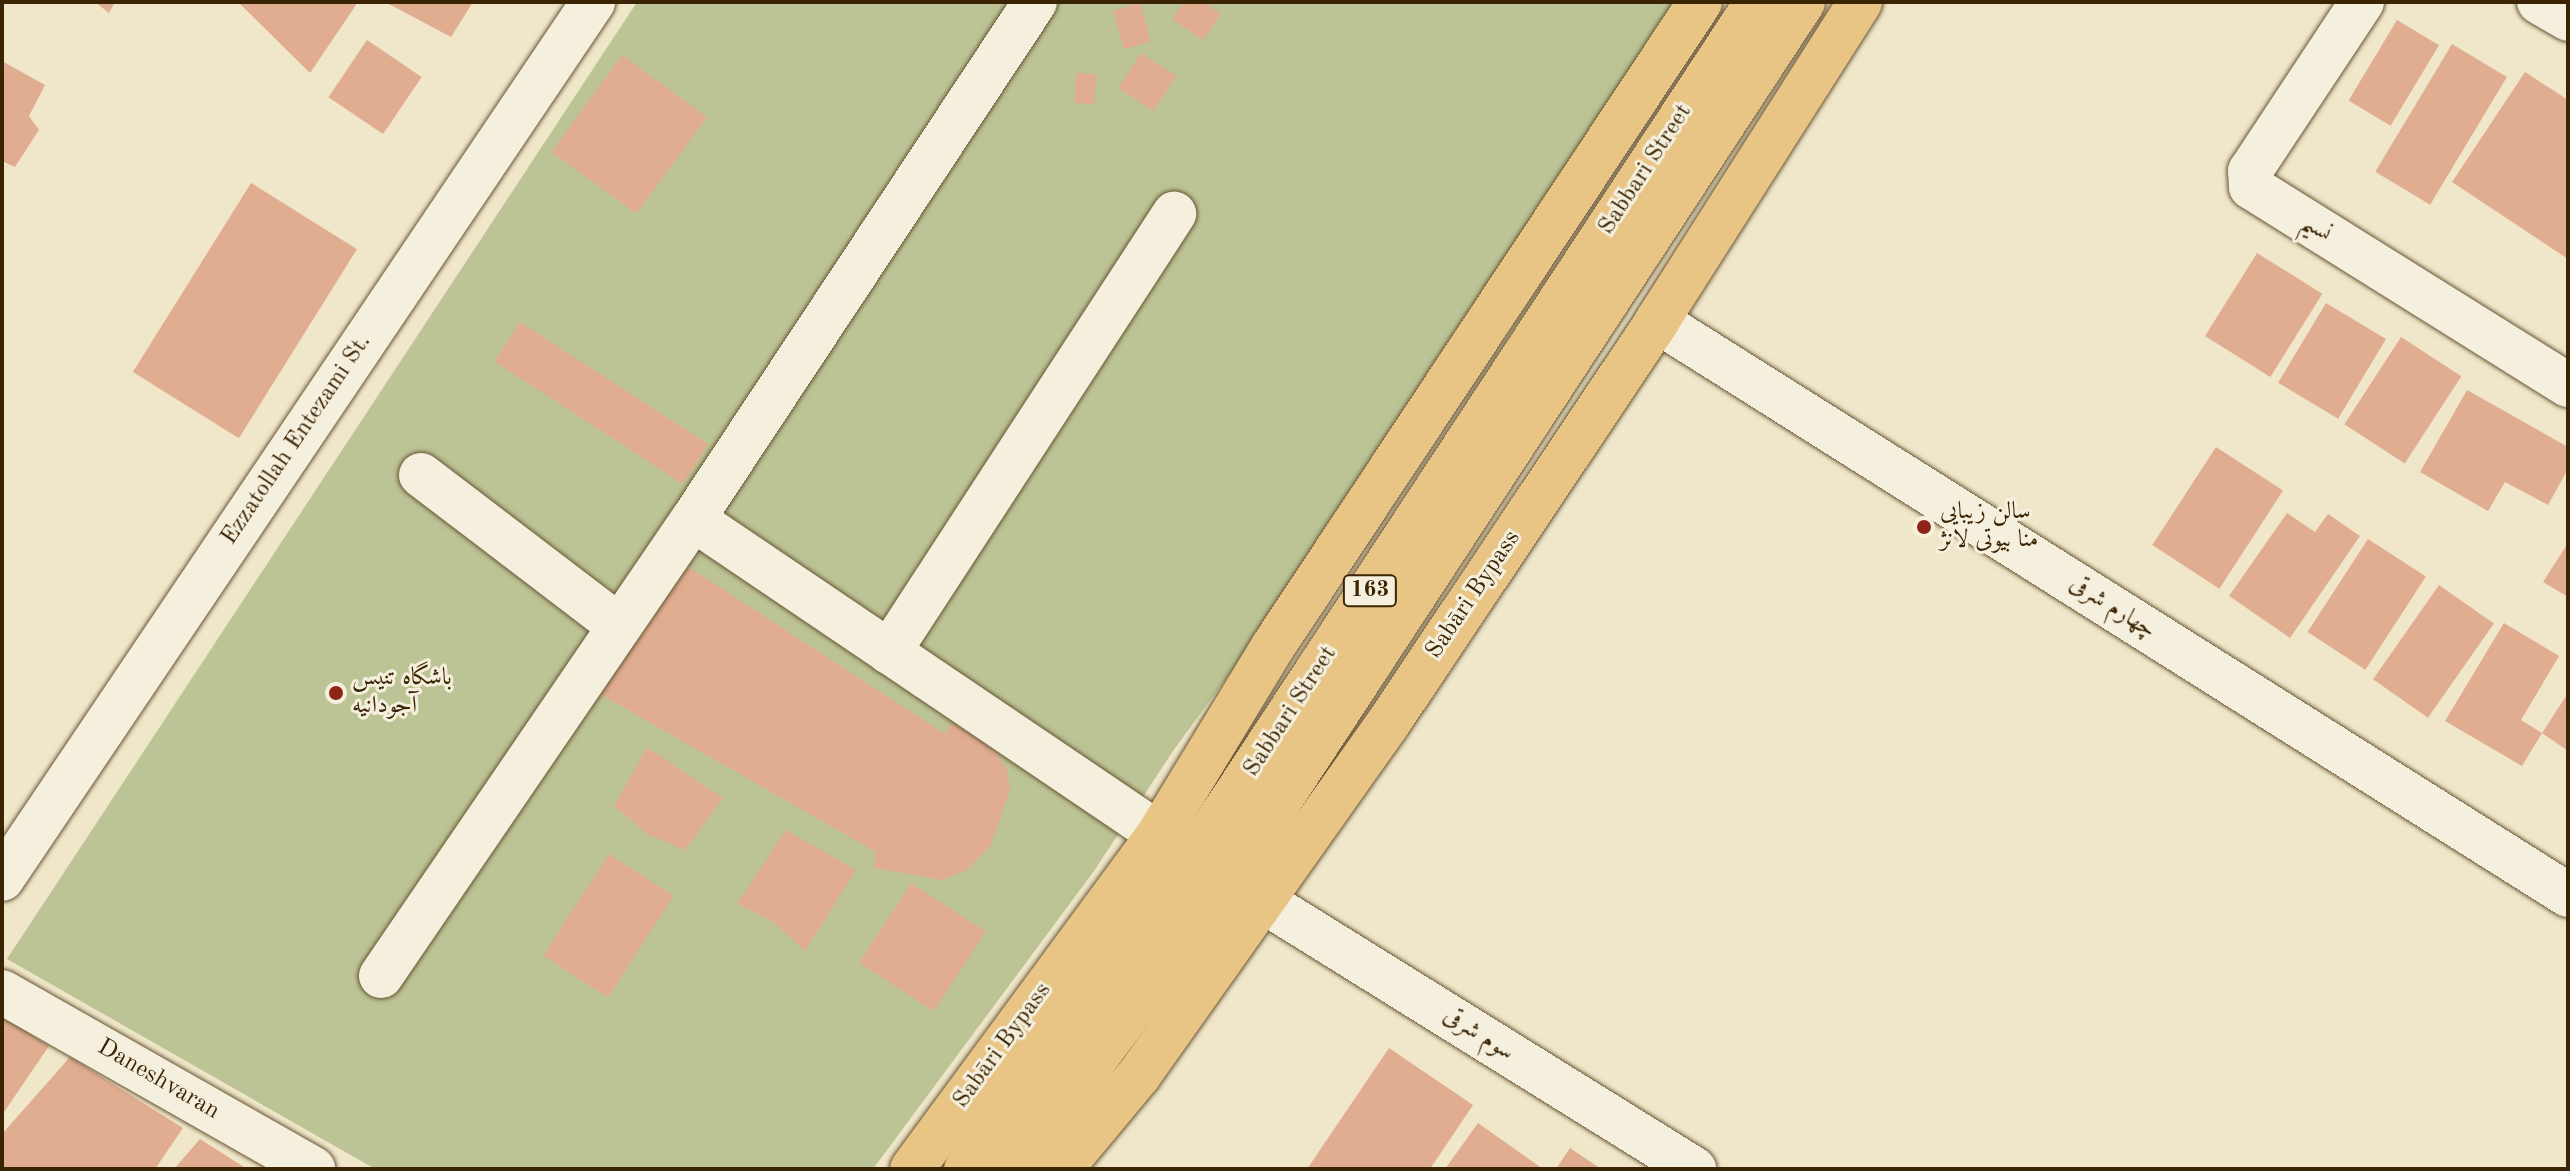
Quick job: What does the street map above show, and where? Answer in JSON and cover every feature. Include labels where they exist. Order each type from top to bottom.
[{"type":"main road","name":"Sabāri Bypass","points":[[912,1169],[1159,834],[1272,648],[1700,2]]},
{"type":"main road","name":"Sabbari Street","points":[[966,1169],[1192,861],[1757,2]]},
{"type":"main road","name":"Sabbari Street","points":[[1014,1169],[1227,881],[1803,2]]},
{"type":"main road","name":"Sabāri Bypass","points":[[1061,1169],[1139,1075],[1263,901],[1657,321],[1860,2]]},
{"type":"street","name":"Ezzatollah Entezami St.","points":[[2,879],[593,2]]},
{"type":"street","points":[[381,976],[693,519],[1035,2]]},
{"type":"street","name":"نسیم","points":[[2362,2],[2250,171],[2251,187],[2568,385]]},
{"type":"street","points":[[2539,2],[2568,19]]},
{"type":"street","points":[[889,652],[1174,214]]},
{"type":"street","name":"چهارم شرقی","points":[[1657,321],[2568,895]]},
{"type":"street","points":[[421,475],[619,626]]},
{"type":"street","points":[[693,519],[1159,834]]},
{"type":"street","name":"سوم شرقی","points":[[1263,901],[1694,1169]]},
{"type":"street","name":"Daneshvaran","points":[[2,992],[313,1169]]},
{"type":"green space","points":[[637,2],[1676,2],[1319,552],[1173,751],[1094,871],[873,1169],[375,1169],[7,959]]},
{"type":"building","points":[[95,2],[115,2],[109,13]]},
{"type":"building","points":[[238,2],[358,2],[310,73]]},
{"type":"building","points":[[385,2],[473,2],[451,37]]},
{"type":"building","points":[[1184,2],[1204,2],[1221,14],[1203,40],[1172,19]]},
{"type":"building","points":[[1140,3],[1151,41],[1124,49],[1113,11]]},
{"type":"building","points":[[2397,20],[2439,45],[2391,126],[2349,101]]},
{"type":"building","points":[[367,40],[422,77],[383,134],[328,97]]},
{"type":"building","points":[[2452,44],[2507,77],[2430,205],[2375,172]]},
{"type":"building","points":[[1141,53],[1176,76],[1153,111],[1118,88]]},
{"type":"building","points":[[622,55],[707,117],[636,214],[551,152]]},
{"type":"building","points":[[2,61],[45,85],[29,116],[39,130],[15,167],[2,161]]},
{"type":"building","points":[[2525,72],[2568,100],[2568,259],[2452,182]]},
{"type":"building","points":[[1076,73],[1096,74],[1094,104],[1074,103]]},
{"type":"building","points":[[251,183],[357,249],[239,438],[133,372]]},
{"type":"building","points":[[2257,253],[2322,294],[2270,377],[2205,336]]},
{"type":"building","points":[[2326,303],[2386,339],[2338,419],[2278,383]]},
{"type":"building","points":[[520,322],[709,445],[683,484],[494,361]]},
{"type":"building","points":[[2401,337],[2461,376],[2405,463],[2344,424]]},
{"type":"building","points":[[2467,390],[2568,447],[2568,469],[2548,505],[2505,482],[2488,511],[2420,472]]},
{"type":"building","points":[[2216,447],[2283,491],[2219,589],[2152,545]]},
{"type":"building","points":[[2287,513],[2315,532],[2328,514],[2360,536],[2290,638],[2229,596]]},
{"type":"building","points":[[2368,539],[2426,577],[2365,670],[2308,632]]},
{"type":"building","points":[[2568,543],[2568,597],[2543,582]]},
{"type":"building","points":[[684,564],[945,734],[952,723],[993,749],[1007,769],[1010,790],[990,847],[967,870],[942,880],[874,868],[876,852],[600,694]]},
{"type":"building","points":[[2439,585],[2494,623],[2428,718],[2373,679]]},
{"type":"building","points":[[2504,623],[2559,656],[2521,720],[2542,733],[2522,766],[2445,721]]},
{"type":"building","points":[[2568,693],[2568,751],[2542,733]]},
{"type":"building","points":[[647,747],[723,798],[685,850],[649,835],[614,806]]},
{"type":"building","points":[[786,830],[856,870],[805,951],[775,923],[737,904]]},
{"type":"building","points":[[609,854],[674,896],[608,997],[543,955]]},
{"type":"building","points":[[911,883],[986,931],[934,1011],[859,963]]},
{"type":"building","points":[[2,1016],[49,1046],[2,1115]]},
{"type":"building","points":[[1389,1048],[1473,1105],[1430,1169],[1307,1169]]},
{"type":"building","points":[[70,1057],[183,1128],[155,1169],[2,1169],[2,1134]]},
{"type":"building","points":[[1478,1123],[1543,1169],[1445,1169]]},
{"type":"building","points":[[200,1139],[247,1169],[174,1169]]},
{"type":"building","points":[[1570,1148],[1601,1169],[1556,1169]]},
{"type":"place","name":"سالن زیبایی منا بیوتی لانژ","points":[[1924,527]]},
{"type":"place","name":"باشگاه تنیس آجودانیه","points":[[336,693]]}]
